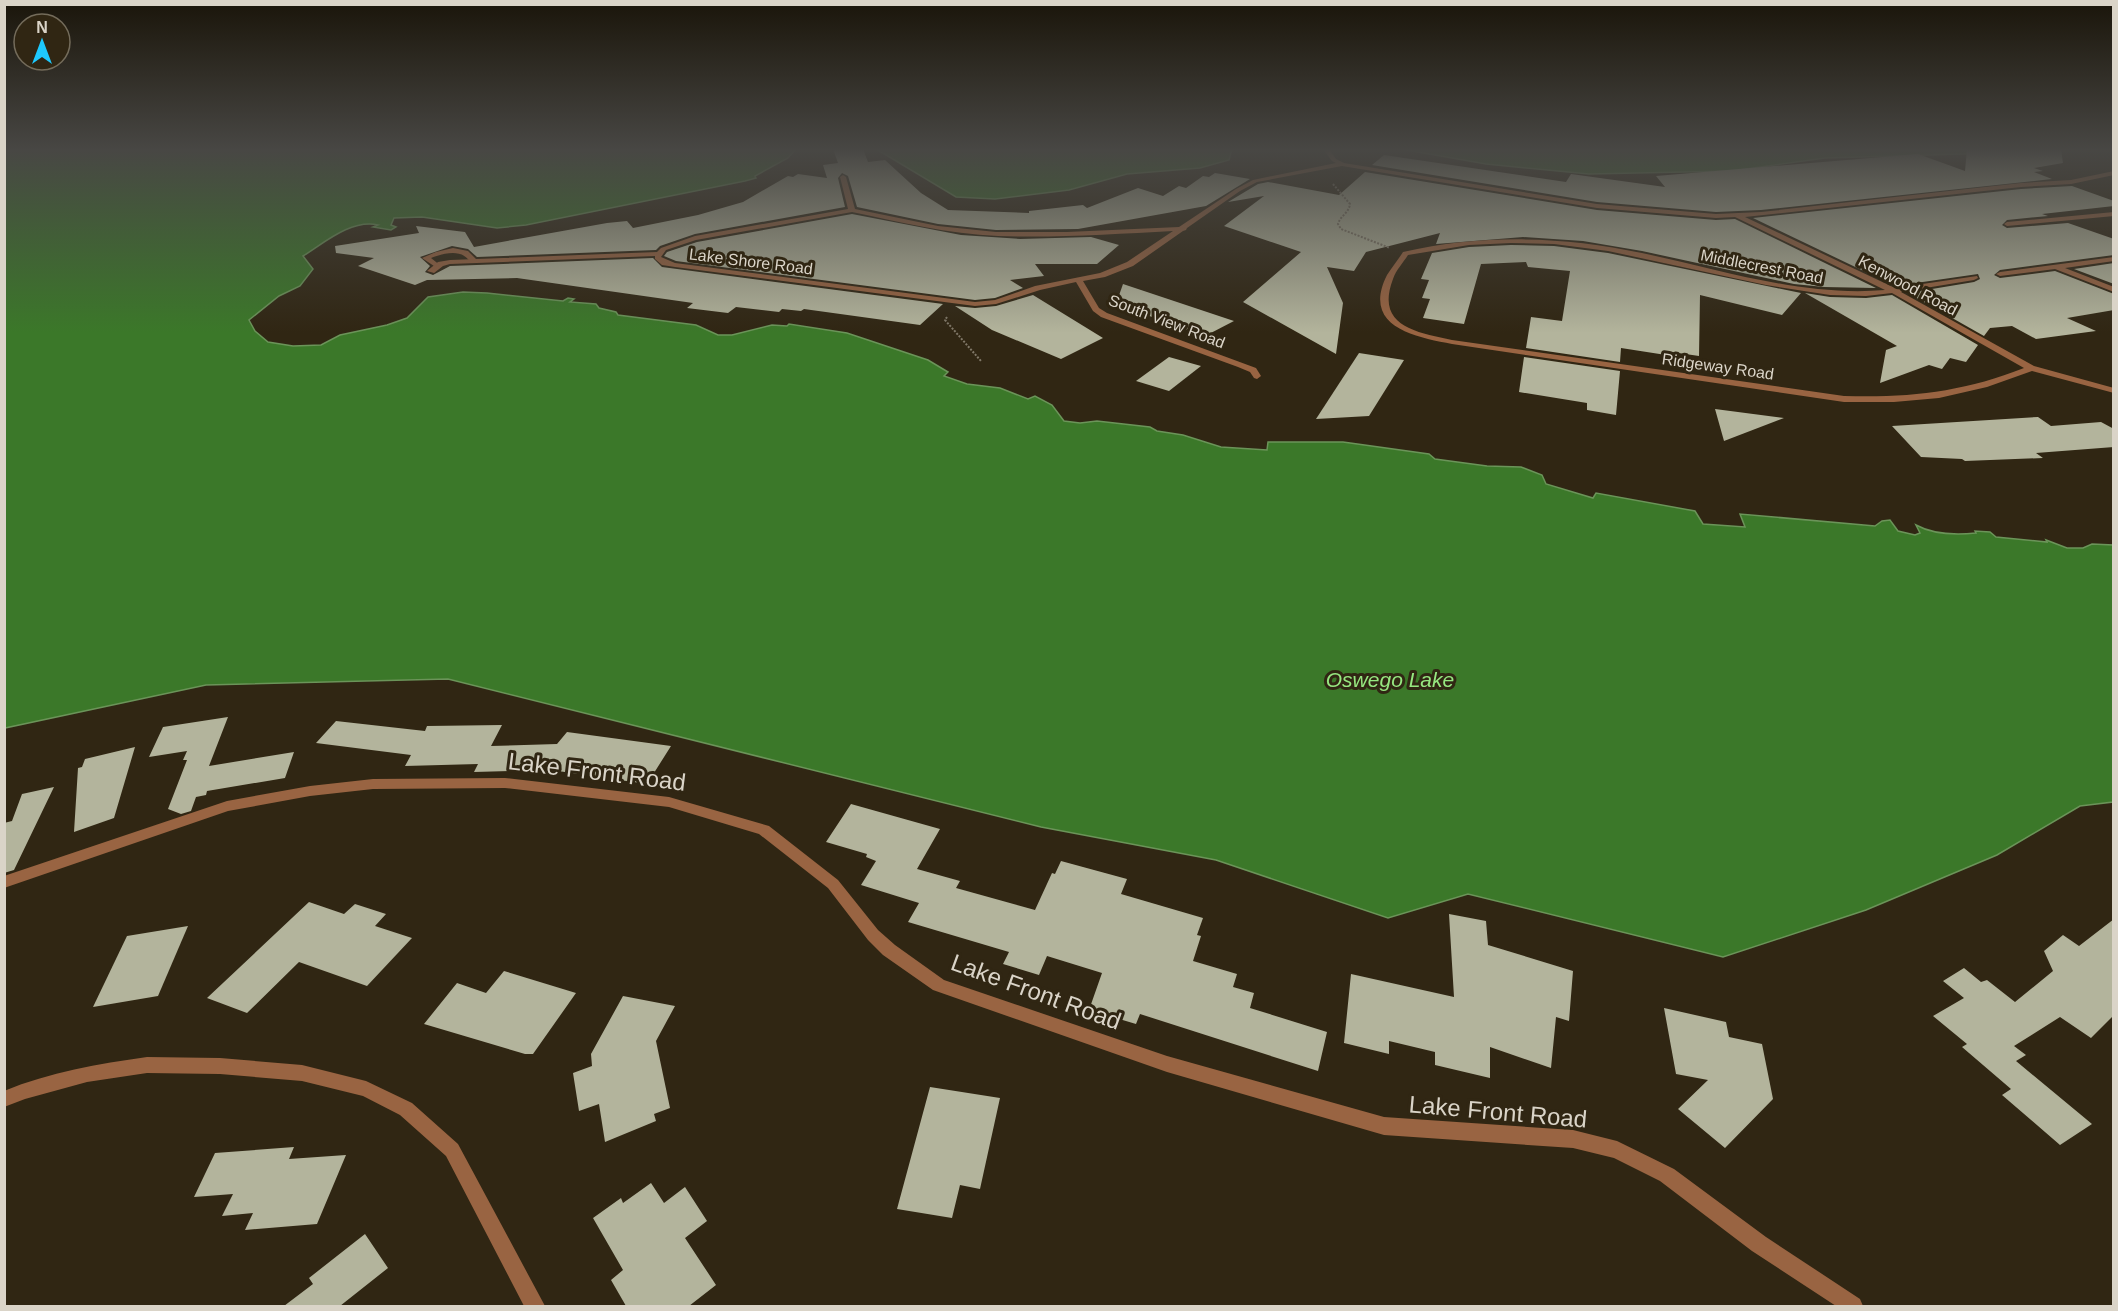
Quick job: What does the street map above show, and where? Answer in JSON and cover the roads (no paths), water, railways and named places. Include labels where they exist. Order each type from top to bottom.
[{"type":"street","name":"Lake Shore Road","points":[[851,210],[694,238],[663,249],[657,254],[660,261],[675,265],[975,304],[996,302],[1038,288],[1102,275],[1130,264],[1210,210]]},
{"type":"street","name":"Lake Shore Road","points":[[853,210],[938,228],[996,234],[1067,234],[1184,229]]},
{"type":"street","points":[[1642,210],[1693,215],[1737,215],[1783,210]]},
{"type":"street","points":[[2007,224],[2114,214]]},
{"type":"street","name":"Kenwood Road","points":[[1737,215],[1892,290],[2031,368]]},
{"type":"street","name":"Middlecrest Road","points":[[1405,253],[1447,244],[1482,241],[1550,242],[1606,249],[1808,290],[1856,294],[1974,278]]},
{"type":"street","points":[[474,261],[472,256],[466,252],[457,250],[426,258],[434,269],[450,262],[657,254]]},
{"type":"street","name":"Ridgeway Road","points":[[1405,253],[1390,276],[1385,291],[1386,315],[1400,328],[1418,335],[1452,342],[1844,399],[1901,401],[1928,399],[1972,389],[2031,368]]},
{"type":"street","points":[[2000,274],[2114,259]]},
{"type":"street","points":[[2056,266],[2114,290]]},
{"type":"street","name":"South View Road","points":[[1078,279],[1096,309],[1104,315],[1241,365],[1253,370],[1257,376]]},
{"type":"street","points":[[2031,368],[2114,391]]},
{"type":"street","name":"Lake Front Road","points":[[4,882],[227,806],[310,791],[372,784],[505,783],[669,802],[764,830],[833,884],[873,935],[889,951],[939,985],[1167,1064],[1384,1126],[1573,1139],[1617,1150],[1667,1175],[1759,1244],[1853,1306]]},
{"type":"street","points":[[4,1099],[87,1074],[147,1065],[220,1066],[302,1073],[366,1089],[406,1109],[452,1150],[535,1306]]},
{"type":"water","name":"Oswego Lake","points":[[5,210],[600,210],[526,225],[497,228],[422,217],[394,218],[391,225],[396,227],[391,230],[373,227],[378,225],[358,225],[338,233],[303,256],[313,269],[300,286],[279,296],[249,320],[255,331],[268,342],[293,346],[321,345],[340,335],[387,325],[407,318],[428,297],[463,292],[563,301],[568,298],[574,299],[570,302],[596,304],[599,308],[616,312],[618,315],[696,325],[718,335],[732,335],[772,325],[787,326],[789,324],[847,333],[928,360],[948,372],[944,376],[967,384],[1000,388],[1028,399],[1035,396],[1052,405],[1064,421],[1080,423],[1097,421],[1150,427],[1157,431],[1183,435],[1221,447],[1267,450],[1268,442],[1343,442],[1429,454],[1435,459],[1487,466],[1521,467],[1542,475],[1546,484],[1593,498],[1596,493],[1695,511],[1703,524],[1745,527],[1740,514],[1875,526],[1882,521],[1890,520],[1898,531],[1915,535],[1920,533],[1916,525],[1945,534],[1976,533],[1975,531],[1990,532],[1996,537],[2047,542],[2046,540],[2067,548],[2083,548],[2092,544],[2113,545],[2113,802],[2080,806],[1997,855],[1866,910],[1723,957],[1468,894],[1388,918],[1216,860],[1041,827],[448,679],[206,685],[5,728]]}]
